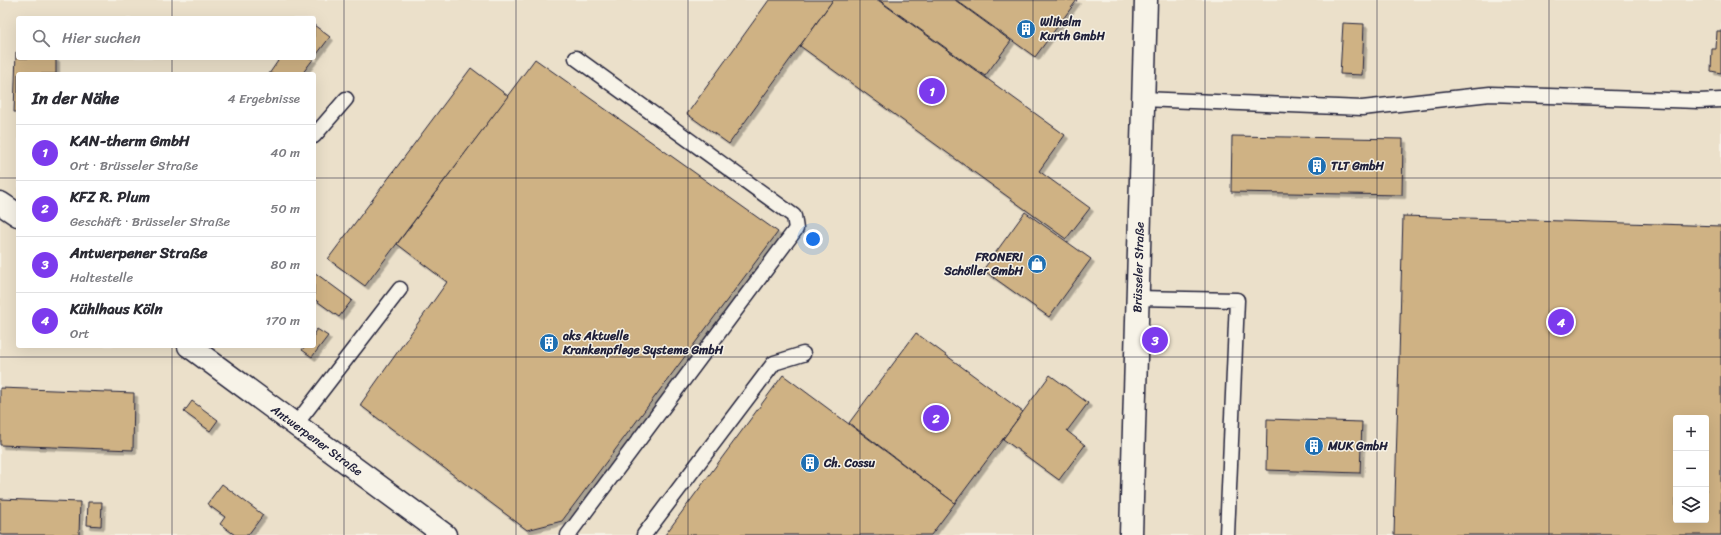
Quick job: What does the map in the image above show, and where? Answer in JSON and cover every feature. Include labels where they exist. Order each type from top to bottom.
[{"type":"street","name":"Brüsseler Straße","points":[[1131,535],[1136,298],[1146,0]]},
{"type":"street","points":[[0,203],[16,214]]},
{"type":"street","name":"Antwerpener Straße","points":[[192,348],[445,535]]},
{"type":"lane","points":[[568,535],[796,229],[794,216],[576,58]]},
{"type":"lane","points":[[1142,99],[1362,108],[1490,94],[1699,101],[1721,100]]},
{"type":"lane","points":[[316,134],[346,99]]},
{"type":"lane","points":[[296,424],[400,288]]},
{"type":"lane","points":[[1136,298],[1238,300],[1227,535]]},
{"type":"lane","points":[[644,535],[774,363],[803,354]]},
{"type":"shaded area","points":[[0,0],[1721,0],[1721,535],[0,535]]},
{"type":"building","points":[[769,0],[833,0],[729,144],[687,114]]},
{"type":"building","points":[[833,0],[878,0],[1065,135],[1039,171],[1090,208],[1066,239],[800,46]]},
{"type":"building","points":[[879,0],[955,0],[1011,41],[985,76]]},
{"type":"building","name":"Wlihelm Kurth GmbH","points":[[956,0],[1077,0],[1035,57]]},
{"type":"building","points":[[1343,23],[1364,24],[1362,75],[1340,74]]},
{"type":"building","points":[[316,26],[330,37],[316,55]]},
{"type":"building","points":[[1717,31],[1721,31],[1721,73],[1711,71],[1712,49],[1716,49]]},
{"type":"building","points":[[16,52],[16,60],[56,60],[56,72],[16,72],[16,112],[14,112]]},
{"type":"building","name":"aks Aktuelle Krankenpflege Systeme GmbH","points":[[535,59],[778,232],[562,521],[527,530],[360,405],[447,282],[397,244]]},
{"type":"building","points":[[279,60],[312,60],[304,72],[270,72]]},
{"type":"building","points":[[471,68],[508,96],[365,286],[328,259]]},
{"type":"building","name":"TLT GmbH","points":[[1232,136],[1403,139],[1402,195],[1231,192]]},
{"type":"building","name":"FRONERI Schöller GmbH","points":[[1025,212],[1091,259],[1049,317],[983,270]]},
{"type":"building","points":[[1403,216],[1721,226],[1721,535],[1394,535]]},
{"type":"building","points":[[316,273],[352,300],[339,317],[316,300]]},
{"type":"building","points":[[317,329],[328,336],[312,357],[302,350],[304,348],[316,348]]},
{"type":"building","points":[[916,333],[1023,412],[955,503],[849,423]]},
{"type":"building","name":"Ch. Cossu","points":[[783,375],[955,503],[931,535],[665,535]]},
{"type":"building","points":[[1050,375],[1088,403],[1067,431],[1085,445],[1059,480],[1003,439]]},
{"type":"building","points":[[0,388],[134,393],[133,450],[0,445]]},
{"type":"building","points":[[192,401],[218,420],[210,431],[184,412]]},
{"type":"building","name":"MUK GmbH","points":[[1267,419],[1362,422],[1360,473],[1266,470]]},
{"type":"building","points":[[222,484],[263,515],[248,535],[235,535],[220,524],[225,517],[207,504]]},
{"type":"building","points":[[0,499],[80,502],[79,535],[0,535]]},
{"type":"building","points":[[88,502],[102,502],[101,526],[87,525]]},
{"type":"place","name":"Wlihelm Kurth GmbH","points":[[1026,29]]},
{"type":"place","name":"KAN-therm GmbH","points":[[932,91]]},
{"type":"place","name":"TLT GmbH","points":[[1317,166]]},
{"type":"place","name":"FRONERI Schöller GmbH","points":[[1037,264]]},
{"type":"place","name":"Kühlhaus Köln","points":[[1561,322]]},
{"type":"place","name":"Antwerpener Straße","points":[[1155,340]]},
{"type":"place","name":"aks Aktuelle Krankenpflege Systeme GmbH","points":[[549,343]]},
{"type":"place","name":"KFZ R. Plum","points":[[936,418]]},
{"type":"place","name":"MUK GmbH","points":[[1314,446]]},
{"type":"place","name":"Ch. Cossu","points":[[810,463]]}]
